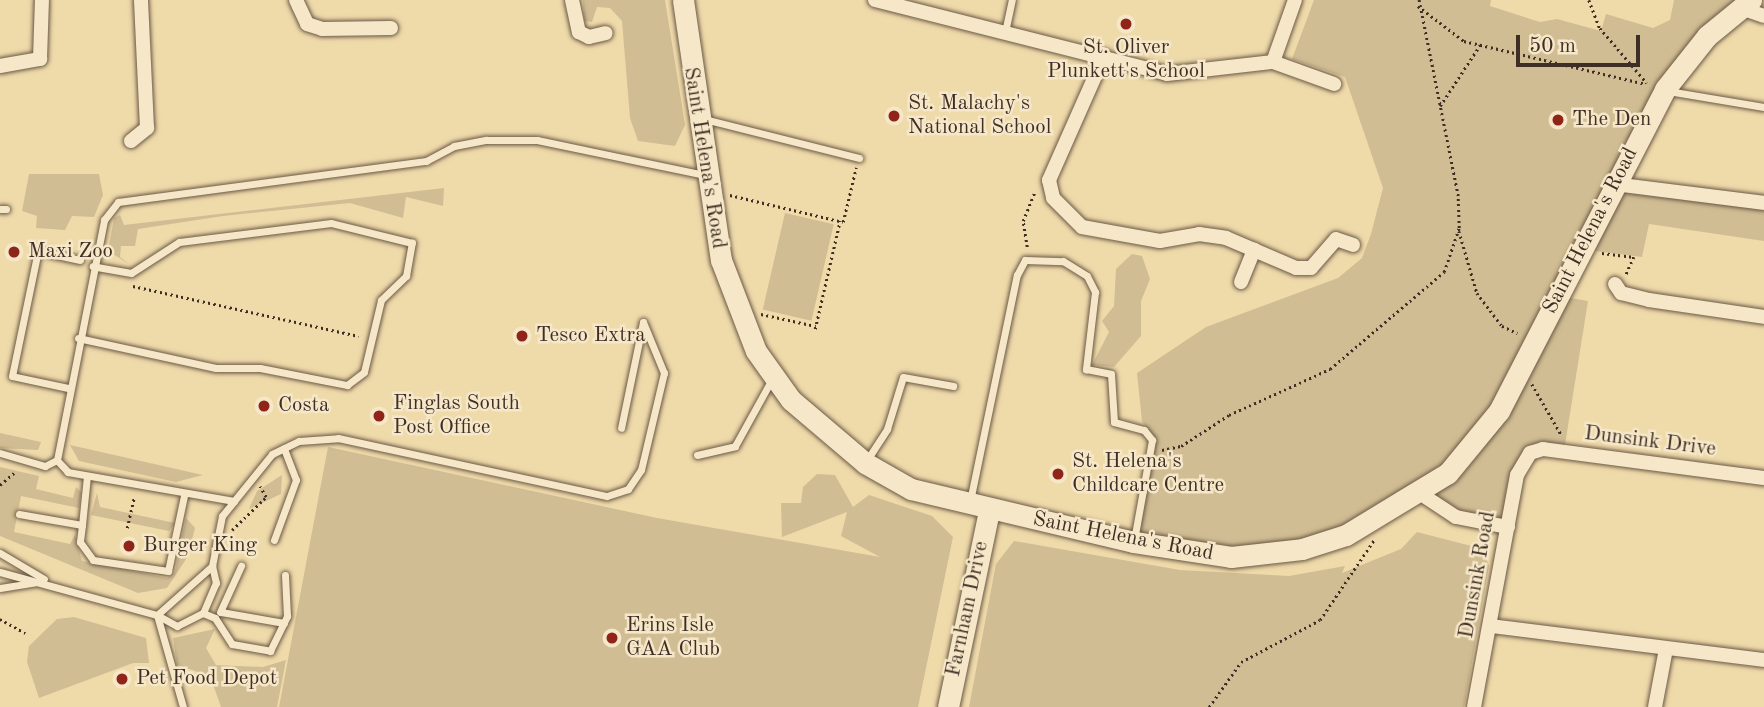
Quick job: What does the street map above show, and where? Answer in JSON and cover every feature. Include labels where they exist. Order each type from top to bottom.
[{"type":"street","points":[[0,66],[40,59],[42,0]]},
{"type":"street","points":[[131,141],[147,128],[141,0]]},
{"type":"street","points":[[296,0],[307,24],[322,30],[391,27]]},
{"type":"street","points":[[572,0],[579,32],[589,37],[606,33]]},
{"type":"street","name":"Saint Helena's Road","points":[[683,0],[707,182],[736,307],[773,378],[864,463],[911,489],[979,508],[1190,554],[1266,555],[1373,523],[1421,494],[1474,443],[1525,384],[1536,342],[1614,184],[1657,87],[1707,36],[1746,4]]},
{"type":"street","points":[[875,0],[1183,75],[1273,62],[1334,84]]},
{"type":"street","points":[[1273,62],[1295,0]]},
{"type":"street","points":[[1746,4],[1764,16]]},
{"type":"street","points":[[1104,56],[1052,172],[1053,198],[1082,227],[1160,241],[1199,234],[1311,268],[1336,239],[1353,245]]},
{"type":"street","points":[[1614,184],[1764,203]]},
{"type":"street","points":[[1241,282],[1254,250]]},
{"type":"street","points":[[1615,284],[1621,293],[1649,300],[1764,317]]},
{"type":"street","name":"Dunsink Drive","points":[[1530,453],[1568,452],[1764,478]]},
{"type":"street","name":"Dunsink Road","points":[[1474,707],[1517,475],[1530,453]]},
{"type":"street","points":[[1421,494],[1456,517],[1508,527]]},
{"type":"street","name":"Farnham Drive","points":[[948,707],[979,508]]},
{"type":"street","points":[[1491,626],[1764,660]]},
{"type":"street","points":[[1655,707],[1666,649]]},
{"type":"lane","points":[[1005,32],[1012,0]]},
{"type":"lane","points":[[1657,87],[1764,107]]},
{"type":"lane","points":[[697,117],[859,158]]},
{"type":"lane","points":[[57,460],[68,388],[93,266],[104,220],[118,202],[426,161],[454,146],[486,139],[537,140],[707,182]]},
{"type":"lane","points":[[78,338],[216,368],[260,368],[347,385],[364,372],[381,300],[406,276],[412,243],[407,239],[331,223],[179,243],[131,273],[93,266]]},
{"type":"lane","points":[[68,388],[12,376],[38,251],[80,260]]},
{"type":"lane","points":[[979,508],[1025,260],[1063,261],[1087,276],[1095,307],[1086,369],[1111,374],[1114,422],[1144,430],[1150,452],[1134,542]]},
{"type":"lane","points":[[203,613],[216,583],[212,566],[222,516],[249,481],[284,448],[338,439],[607,496],[628,489],[641,470],[664,373],[643,321],[621,428]]},
{"type":"lane","points":[[864,463],[887,429],[903,377],[953,386]]},
{"type":"lane","points":[[697,455],[735,446],[773,378]]},
{"type":"lane","points":[[274,540],[296,480],[284,448]]},
{"type":"lane","points":[[0,453],[45,466],[57,460]]},
{"type":"lane","points":[[57,460],[68,472],[184,496],[234,501]]},
{"type":"lane","points":[[88,476],[80,542],[93,560],[168,571],[184,496]]},
{"type":"lane","points":[[19,514],[82,525]]},
{"type":"lane","points":[[0,553],[47,581]]},
{"type":"lane","points":[[157,615],[212,566]]},
{"type":"lane","points":[[218,615],[241,566]]},
{"type":"lane","points":[[0,572],[47,581],[157,615],[177,626],[203,613],[284,623]]},
{"type":"lane","points":[[218,615],[232,644],[271,651],[284,623],[285,575]]},
{"type":"lane","points":[[0,588],[47,581]]},
{"type":"lane","points":[[157,615],[183,707]]},
{"type":"path","points":[[1419,0],[1418,6],[1440,106],[1459,228],[1477,293],[1503,326],[1536,342]]},
{"type":"path","points":[[1589,0],[1600,28],[1657,87]]},
{"type":"path","points":[[1418,6],[1442,29],[1480,45],[1657,87]]},
{"type":"path","points":[[1440,106],[1480,45]]},
{"type":"path","points":[[755,317],[815,327],[840,221],[859,158]]},
{"type":"path","points":[[1025,260],[1024,220],[1042,174],[1052,172]]},
{"type":"path","points":[[707,182],[840,221]]},
{"type":"path","points":[[1150,452],[1181,446],[1228,415],[1330,369],[1444,272],[1459,228]]},
{"type":"path","points":[[1581,250],[1634,257],[1615,284]]},
{"type":"path","points":[[91,276],[373,339]]},
{"type":"path","points":[[1525,384],[1568,452]]},
{"type":"path","points":[[0,485],[16,470]]},
{"type":"path","points":[[229,544],[249,509],[266,497],[249,481]]},
{"type":"path","points":[[127,528],[136,486]]},
{"type":"path","points":[[1209,707],[1241,662],[1320,620],[1374,541],[1373,523]]},
{"type":"path","points":[[0,619],[25,633]]},
{"type":"shaded area","points":[[583,0],[665,0],[685,125],[675,146],[638,141],[630,118],[622,21],[610,8],[597,7],[592,22],[584,21]]},
{"type":"shaded area","points":[[1314,0],[1491,0],[1490,6],[1540,22],[1557,19],[1601,31],[1606,14],[1653,28],[1670,20],[1674,0],[1751,0],[1681,64],[1559,296],[1588,301],[1564,451],[1530,452],[1507,527],[1456,516],[1421,493],[1378,522],[1266,555],[1135,541],[1153,439],[1142,421],[1137,373],[1206,327],[1338,278],[1362,258],[1371,234],[1383,188],[1345,77],[1292,59]]},
{"type":"shaded area","points":[[29,174],[99,174],[103,195],[94,217],[72,216],[65,230],[36,228],[37,216],[22,211]]},
{"type":"shaded area","points":[[1619,186],[1764,205],[1764,241],[1649,224],[1642,257],[1587,250]]},
{"type":"shaded area","points":[[444,188],[443,206],[406,197],[403,218],[350,203],[223,216],[138,229],[135,246],[121,246],[120,257],[129,264],[108,251],[114,218],[120,215],[124,225]]},
{"type":"shaded area","points":[[785,213],[834,224],[811,321],[763,309]]},
{"type":"shaded area","points":[[1132,254],[1142,256],[1150,279],[1141,301],[1141,336],[1114,367],[1092,365],[1109,332],[1102,321],[1114,306],[1116,269]]},
{"type":"shaded area","points":[[0,433],[41,442],[38,450],[0,448]]},
{"type":"shaded area","points":[[70,445],[203,475],[176,482],[79,461]]},
{"type":"shaded area","name":"Erins Isle GAA Club","points":[[328,447],[657,518],[880,557],[841,536],[847,512],[782,537],[781,503],[801,503],[803,487],[817,474],[835,475],[853,507],[869,495],[932,516],[953,537],[918,707],[279,707]]},
{"type":"shaded area","points":[[0,467],[39,476],[36,489],[73,498],[76,487],[81,492],[79,508],[21,496],[14,532],[70,544],[75,535],[82,561],[167,578],[175,572],[186,518],[195,528],[188,556],[167,588],[138,593],[0,536]]},
{"type":"shaded area","points":[[282,475],[281,494],[249,509],[257,491]]},
{"type":"shaded area","points":[[97,493],[100,507],[175,523],[169,531],[91,515]]},
{"type":"shaded area","points":[[1417,532],[1483,549],[1489,566],[1464,707],[969,707],[996,564],[1014,541],[1180,570],[1289,576],[1345,566],[1342,573],[1401,549]]},
{"type":"shaded area","points":[[74,617],[146,638],[149,663],[133,663],[39,698],[27,662],[29,646],[57,619]]},
{"type":"shaded area","points":[[215,629],[206,648],[216,665],[263,667],[286,660],[277,707],[221,707],[210,676],[177,665],[173,638]]},
{"type":"place","name":"St. Oliver Plunkett's School","points":[[1126,24]]},
{"type":"place","name":"St. Malachy's National School","points":[[894,116]]},
{"type":"place","name":"The Den","points":[[1558,120]]},
{"type":"place","name":"Maxi Zoo","points":[[14,252]]},
{"type":"place","name":"Tesco Extra","points":[[522,336]]},
{"type":"place","name":"Costa","points":[[264,406]]},
{"type":"place","name":"Finglas South Post Office","points":[[379,416]]},
{"type":"place","name":"St. Helena's Childcare Centre","points":[[1058,474]]},
{"type":"place","name":"Burger King","points":[[129,546]]},
{"type":"place","name":"Erins Isle GAA Club","points":[[612,638]]},
{"type":"place","name":"Pet Food Depot","points":[[122,679]]}]
